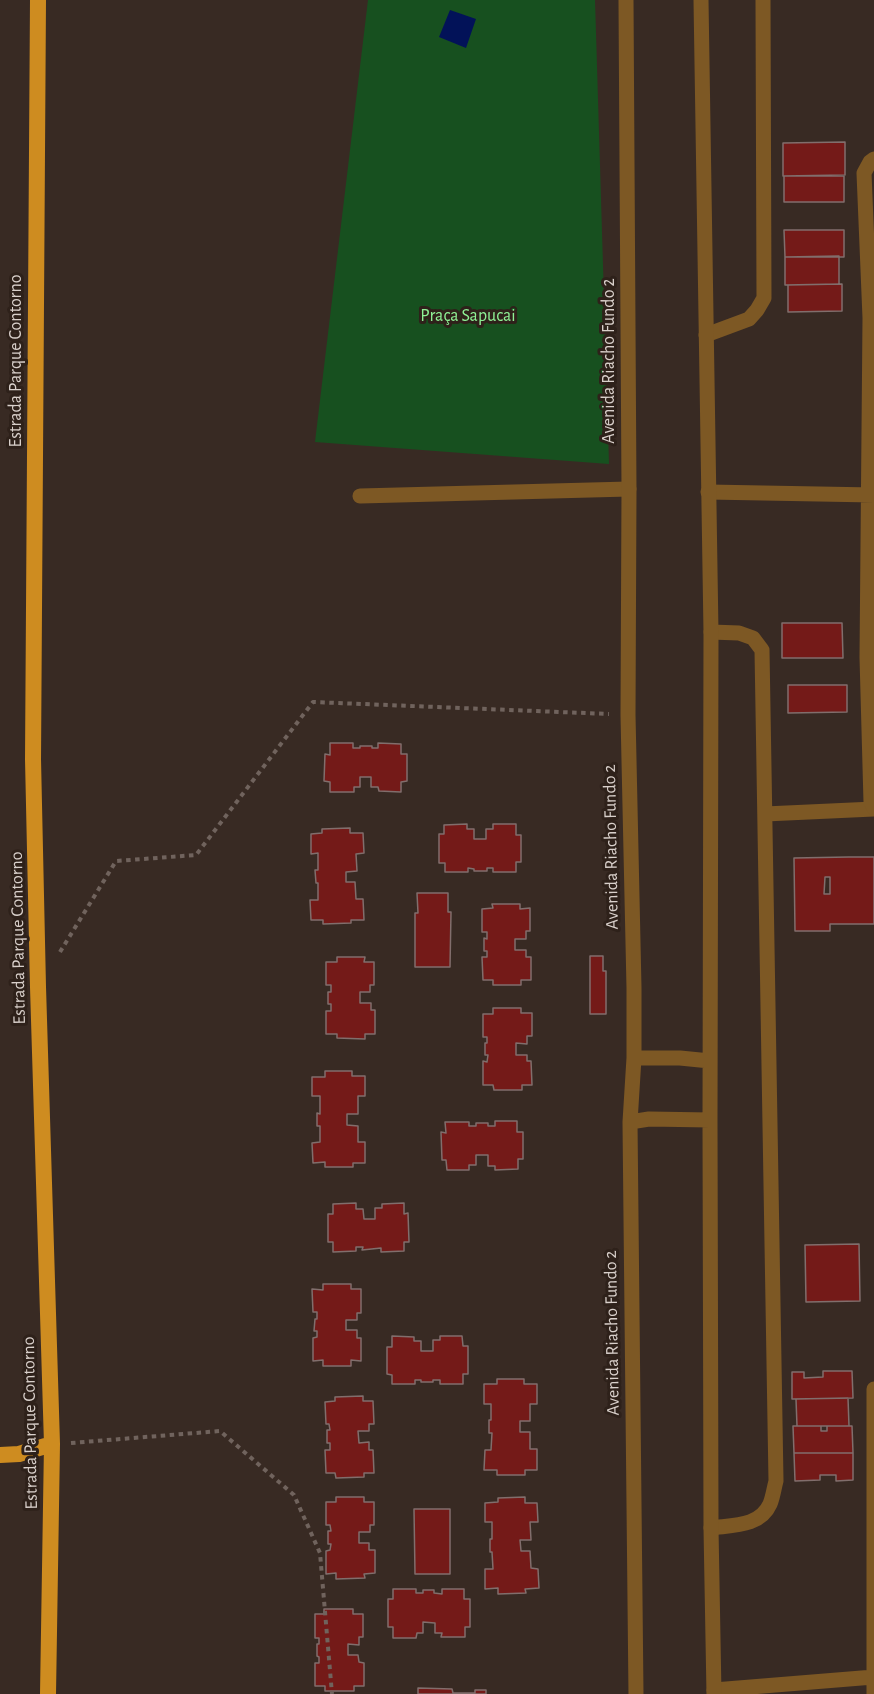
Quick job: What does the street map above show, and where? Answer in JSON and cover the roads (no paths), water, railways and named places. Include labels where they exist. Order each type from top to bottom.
[{"type":"highway","name":"Estrada Parque Contorno","points":[[38,0],[33,759],[52,1444],[48,1694]]},
{"type":"highway","points":[[0,1455],[19,1454],[52,1444]]},
{"type":"street","name":"Avenida Riacho Fundo 2","points":[[626,0],[628,715],[634,976],[634,1058],[630,1122],[636,1694]]},
{"type":"street","points":[[702,0],[711,632],[711,1528],[714,1692],[874,1677]]},
{"type":"street","points":[[706,335],[749,320],[764,298],[763,0]]},
{"type":"street","points":[[765,814],[874,808],[871,802],[872,318],[864,173],[874,159]]},
{"type":"street","points":[[360,496],[629,489]]},
{"type":"street","points":[[708,492],[872,495]]},
{"type":"street","points":[[711,632],[739,633],[753,638],[762,650],[776,1481],[770,1505],[763,1515],[751,1523],[711,1528]]},
{"type":"street","points":[[634,1058],[710,1060]]},
{"type":"street","points":[[630,1122],[649,1119],[710,1120]]},
{"type":"street","points":[[874,1389],[874,1694]]},
{"type":"park label","name":"Praça Sapucai","points":[[468,316]]}]
